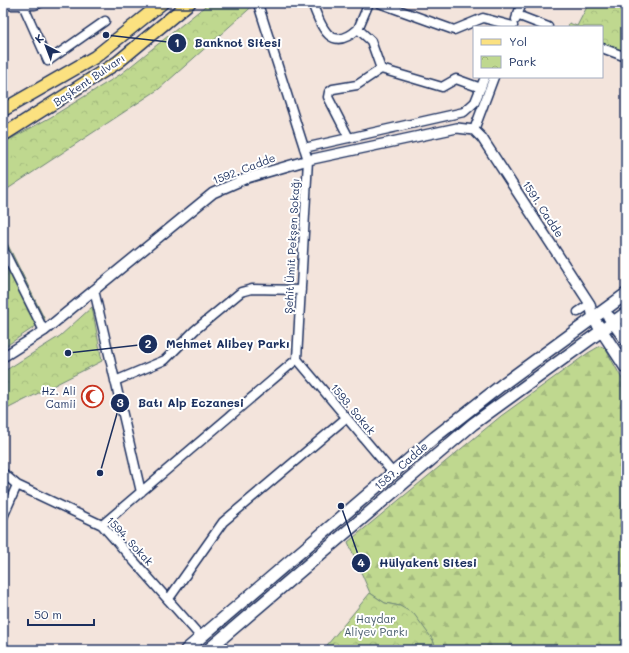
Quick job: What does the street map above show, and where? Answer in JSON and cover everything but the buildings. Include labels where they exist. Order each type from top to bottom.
[{"type":"main road","name":"Başkent Bulvarı","points":[[3,135],[118,62],[189,3]]},
{"type":"main road","name":"Başkent Bulvarı","points":[[3,110],[95,57],[161,4]]},
{"type":"main road","name":"1587. Cadde","points":[[186,650],[468,410],[626,294]]},
{"type":"main road","points":[[604,310],[626,340]]},
{"type":"main road","name":"1587. Cadde","points":[[208,650],[442,448],[491,410],[626,313]]},
{"type":"main road","points":[[593,318],[626,368]]},
{"type":"street","points":[[3,5],[35,5],[40,3]]},
{"type":"street","points":[[312,3],[323,29],[332,37],[339,39],[346,38],[358,29],[369,3]]},
{"type":"street","points":[[379,3],[454,30],[483,18],[504,25],[513,26],[522,3]]},
{"type":"street","points":[[23,5],[48,62],[106,21]]},
{"type":"street","name":"Şehit Ümit Pekşen Sokağı","points":[[259,7],[308,160],[297,359]]},
{"type":"street","points":[[517,15],[545,26]]},
{"type":"street","points":[[358,29],[371,41],[381,68]]},
{"type":"street","points":[[603,48],[626,57]]},
{"type":"street","points":[[381,68],[442,87],[456,79],[481,88]]},
{"type":"street","points":[[349,138],[328,97],[329,92],[333,89],[357,85],[381,68]]},
{"type":"street","points":[[304,148],[464,112],[475,102],[485,78]]},
{"type":"street","points":[[474,130],[494,78]]},
{"type":"street","name":"1592. Cadde","points":[[3,357],[44,331],[209,196],[248,178],[308,160],[457,128],[474,130]]},
{"type":"street","name":"1591. Cadde","points":[[474,130],[482,138],[590,304]]},
{"type":"street","points":[[3,249],[44,331]]},
{"type":"street","points":[[115,381],[165,360],[195,330],[241,292],[252,289],[301,290]]},
{"type":"street","points":[[94,290],[141,492]]},
{"type":"street","points":[[590,304],[604,310]]},
{"type":"street","points":[[578,312],[590,304]]},
{"type":"street","points":[[590,304],[593,318]]},
{"type":"street","points":[[102,525],[297,359]]},
{"type":"street","name":"1593. Sokak","points":[[297,359],[393,473]]},
{"type":"street","points":[[168,600],[224,522],[346,418]]},
{"type":"street","name":"1594. Sokak","points":[[3,473],[17,485],[102,525],[201,637]]},
{"type":"street","points":[[3,517],[17,485]]},
{"type":"green space","points":[[209,3],[256,3],[159,89],[3,192],[3,143],[51,117],[121,74]]},
{"type":"green space","points":[[589,3],[606,3],[619,8],[622,3],[626,4],[626,52],[603,43],[603,26],[577,26]]},
{"type":"green space","points":[[569,23],[577,26],[568,26]]},
{"type":"green space","points":[[3,235],[45,320],[3,348]]},
{"type":"green space","points":[[92,307],[102,361],[3,411],[3,372],[60,336]]},
{"type":"green space","points":[[600,346],[605,348],[626,386],[626,650],[436,650],[433,640],[400,606],[385,603],[370,593],[348,542],[501,416],[588,353]]},
{"type":"green space","name":"Haydar Aliyev Parkı","points":[[370,593],[385,603],[400,606],[414,614],[433,640],[436,650],[323,650]]},
{"type":"place","name":"Banknot Sitesi","points":[[106,35]]},
{"type":"place","name":"Mehmet Alibey Parkı","points":[[68,353]]},
{"type":"place","name":"Hz. Ali Camii","points":[[92,397]]},
{"type":"place","name":"Batı Alp Eczanesi","points":[[100,473]]},
{"type":"place","name":"Hülyakent Sitesi","points":[[341,506]]}]
